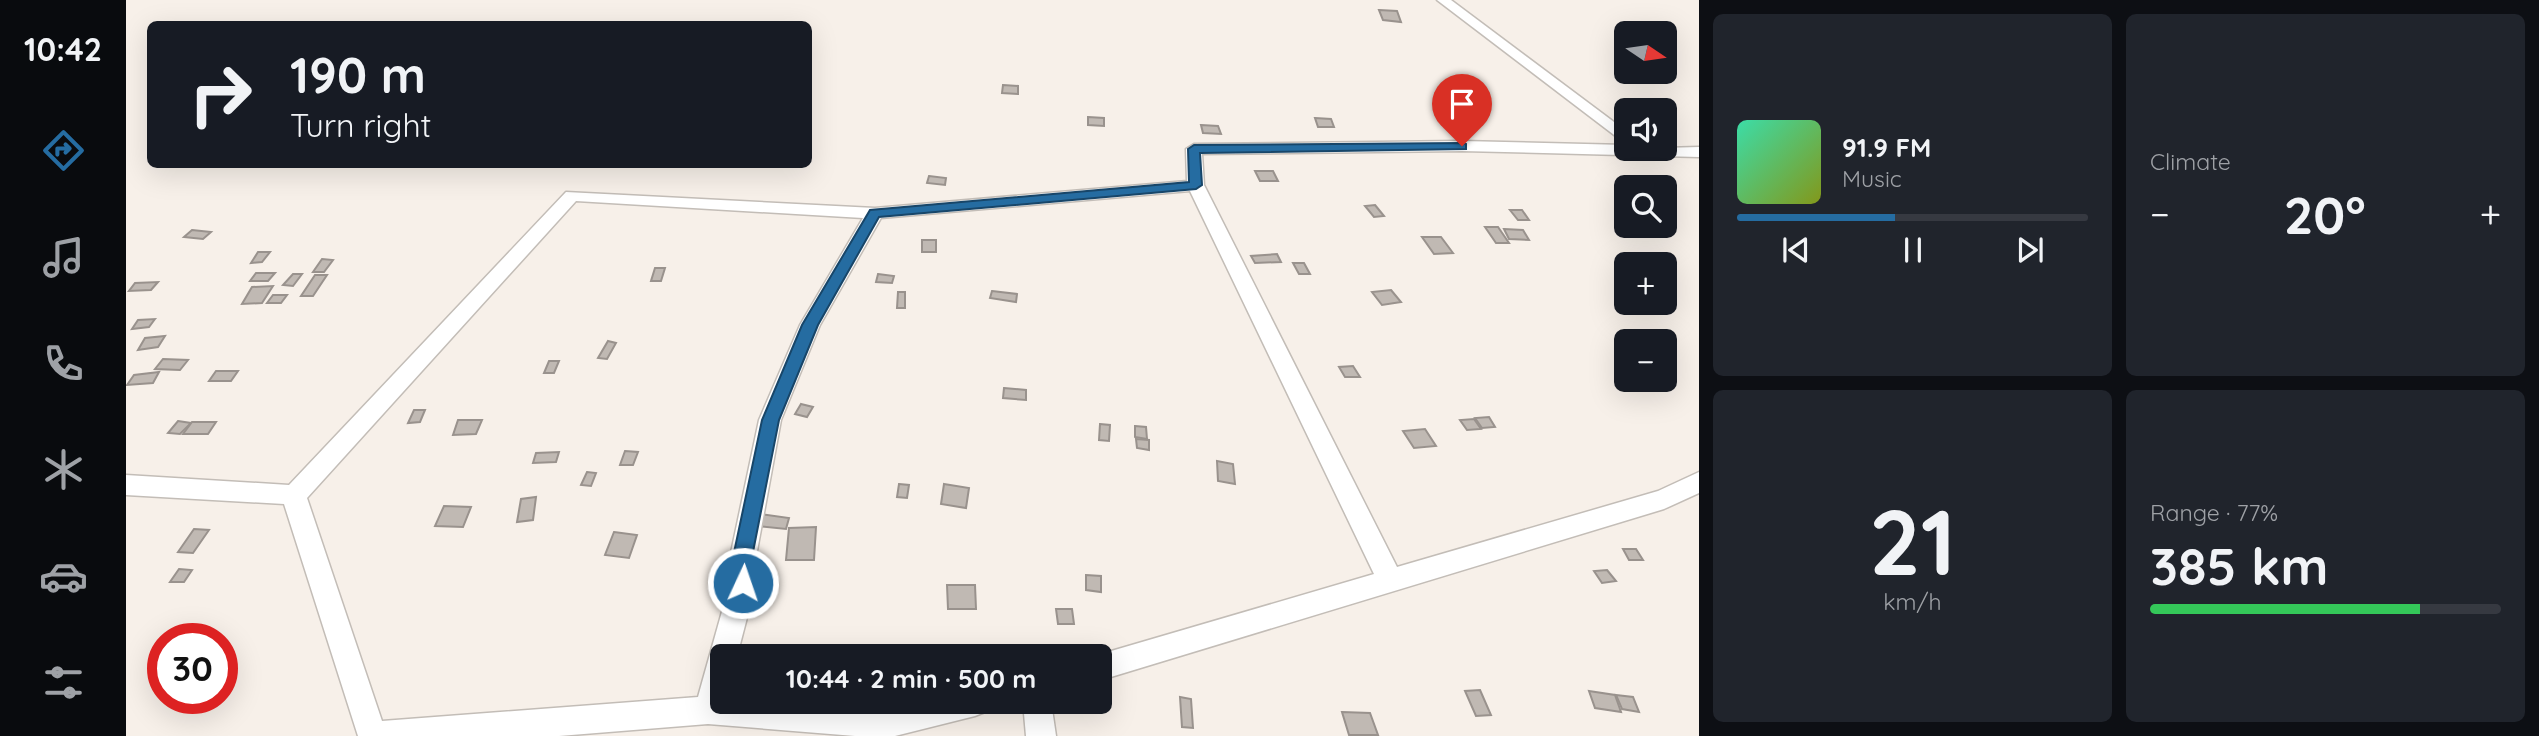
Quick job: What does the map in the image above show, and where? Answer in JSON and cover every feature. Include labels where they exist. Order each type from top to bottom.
[{"type":"street","points":[[1444,0],[1614,130]]},
{"type":"street","points":[[1391,580],[1196,185],[1194,149],[1462,146],[1614,149]]},
{"type":"street","points":[[1677,151],[1699,152]]},
{"type":"street","points":[[294,495],[572,196],[875,213],[1196,185]]},
{"type":"street","points":[[726,644],[743,583],[742,562],[770,420],[810,325],[875,213]]},
{"type":"street","points":[[1112,664],[1664,499],[1699,482]]},
{"type":"street","points":[[126,485],[294,495]]},
{"type":"street","points":[[294,495],[300,522],[374,736],[708,710],[710,703]]},
{"type":"street","points":[[759,714],[885,724],[926,714]]},
{"type":"street","points":[[1038,714],[1041,736]]},
{"type":"building","points":[[1379,10],[1397,11],[1401,22],[1383,20]]},
{"type":"building","points":[[1003,85],[1018,86],[1018,94],[1002,93]]},
{"type":"building","points":[[1088,117],[1104,118],[1104,126],[1088,125]]},
{"type":"building","points":[[1315,118],[1331,119],[1334,127],[1318,127]]},
{"type":"building","points":[[1201,125],[1218,126],[1221,134],[1203,133]]},
{"type":"building","points":[[1255,171],[1273,171],[1278,181],[1260,181]]},
{"type":"building","points":[[929,176],[946,178],[945,185],[927,183]]},
{"type":"building","points":[[1375,205],[1384,216],[1374,217],[1365,206]]},
{"type":"building","points":[[1510,210],[1522,210],[1529,220],[1518,220]]},
{"type":"building","points":[[1485,227],[1498,227],[1509,243],[1496,243]]},
{"type":"building","points":[[1504,229],[1523,230],[1529,240],[1509,239]]},
{"type":"building","points":[[192,230],[211,232],[203,239],[184,237]]},
{"type":"building","points":[[1422,237],[1441,237],[1453,253],[1434,254]]},
{"type":"building","points":[[922,240],[936,240],[936,252],[922,252]]},
{"type":"building","points":[[258,252],[270,252],[262,262],[251,263]]},
{"type":"building","points":[[1277,254],[1281,262],[1255,263],[1251,256]]},
{"type":"building","points":[[322,259],[333,260],[324,272],[313,272]]},
{"type":"building","points":[[1293,263],[1304,263],[1310,274],[1299,274]]},
{"type":"building","points":[[655,268],[665,268],[661,281],[651,281]]},
{"type":"building","points":[[256,273],[275,273],[268,281],[250,281]]},
{"type":"building","points":[[293,274],[302,274],[293,286],[283,285]]},
{"type":"building","points":[[878,274],[894,276],[892,283],[876,282]]},
{"type":"building","points":[[315,275],[327,275],[313,296],[301,296]]},
{"type":"building","points":[[158,282],[151,290],[129,291],[135,283]]},
{"type":"building","points":[[273,286],[262,303],[242,304],[252,287]]},
{"type":"building","points":[[1391,290],[1401,302],[1382,305],[1372,292]]},
{"type":"building","points":[[992,291],[1017,294],[1016,302],[990,298]]},
{"type":"building","points":[[898,292],[905,292],[905,308],[897,308]]},
{"type":"building","points":[[273,295],[287,295],[281,303],[267,303]]},
{"type":"building","points":[[155,319],[149,327],[132,329],[138,320]]},
{"type":"building","points":[[165,336],[158,347],[138,350],[145,338]]},
{"type":"building","points":[[608,341],[616,343],[607,359],[598,358]]},
{"type":"building","points":[[163,359],[188,360],[180,370],[155,369]]},
{"type":"building","points":[[549,361],[559,361],[554,373],[544,373]]},
{"type":"building","points":[[1353,366],[1360,377],[1345,377],[1339,367]]},
{"type":"building","points":[[216,371],[238,371],[231,381],[209,381]]},
{"type":"building","points":[[159,372],[153,383],[127,385],[134,375]]},
{"type":"building","points":[[1004,388],[1026,390],[1026,400],[1003,398]]},
{"type":"building","points":[[801,404],[813,407],[807,417],[795,414]]},
{"type":"building","points":[[414,410],[425,410],[420,422],[408,423]]},
{"type":"building","points":[[1489,417],[1495,427],[1482,428],[1475,418]]},
{"type":"building","points":[[1474,419],[1481,429],[1467,430],[1460,420]]},
{"type":"building","points":[[458,420],[482,420],[476,434],[453,435]]},
{"type":"building","points":[[178,421],[191,423],[180,434],[168,433]]},
{"type":"building","points":[[192,422],[216,422],[208,434],[183,434]]},
{"type":"building","points":[[1100,424],[1110,425],[1109,441],[1099,440]]},
{"type":"building","points":[[1135,426],[1146,427],[1147,439],[1135,437]]},
{"type":"building","points":[[1425,429],[1436,446],[1414,448],[1403,431]]},
{"type":"building","points":[[1136,439],[1149,440],[1149,450],[1137,448]]},
{"type":"building","points":[[625,451],[638,452],[633,465],[620,465]]},
{"type":"building","points":[[559,452],[556,462],[533,463],[536,453]]},
{"type":"building","points":[[1217,461],[1233,464],[1235,484],[1218,481]]},
{"type":"building","points":[[587,472],[596,473],[591,486],[581,485]]},
{"type":"building","points":[[899,484],[909,485],[907,498],[897,497]]},
{"type":"building","points":[[944,484],[969,488],[966,508],[941,504]]},
{"type":"building","points":[[536,497],[533,520],[517,522],[521,499]]},
{"type":"building","points":[[444,506],[471,507],[463,527],[435,526]]},
{"type":"building","points":[[760,514],[789,518],[786,529],[757,526]]},
{"type":"building","points":[[816,527],[814,560],[786,560],[789,528]]},
{"type":"building","points":[[194,529],[209,530],[193,553],[178,552]]},
{"type":"building","points":[[614,532],[637,535],[629,558],[605,555]]},
{"type":"building","points":[[1623,549],[1636,549],[1643,560],[1629,560]]},
{"type":"building","points":[[179,569],[192,570],[184,582],[170,582]]},
{"type":"building","points":[[1607,570],[1616,581],[1602,583],[1594,571]]},
{"type":"building","points":[[1086,575],[1101,576],[1101,592],[1086,590]]},
{"type":"building","points":[[947,585],[975,585],[976,609],[948,609]]},
{"type":"building","points":[[1056,609],[1072,609],[1074,624],[1058,624]]},
{"type":"building","points":[[1480,690],[1491,715],[1476,716],[1465,691]]},
{"type":"building","points":[[1589,691],[1615,695],[1621,712],[1595,708]]},
{"type":"building","points":[[1616,695],[1633,697],[1639,712],[1622,709]]},
{"type":"building","points":[[1180,697],[1191,699],[1193,728],[1182,727]]},
{"type":"building","points":[[1342,712],[1370,713],[1378,735],[1349,735]]},
{"type":"route","points":[[743,583],[742,562],[770,420],[810,325],[875,213],[1196,185],[1194,149],[1462,146]]}]
